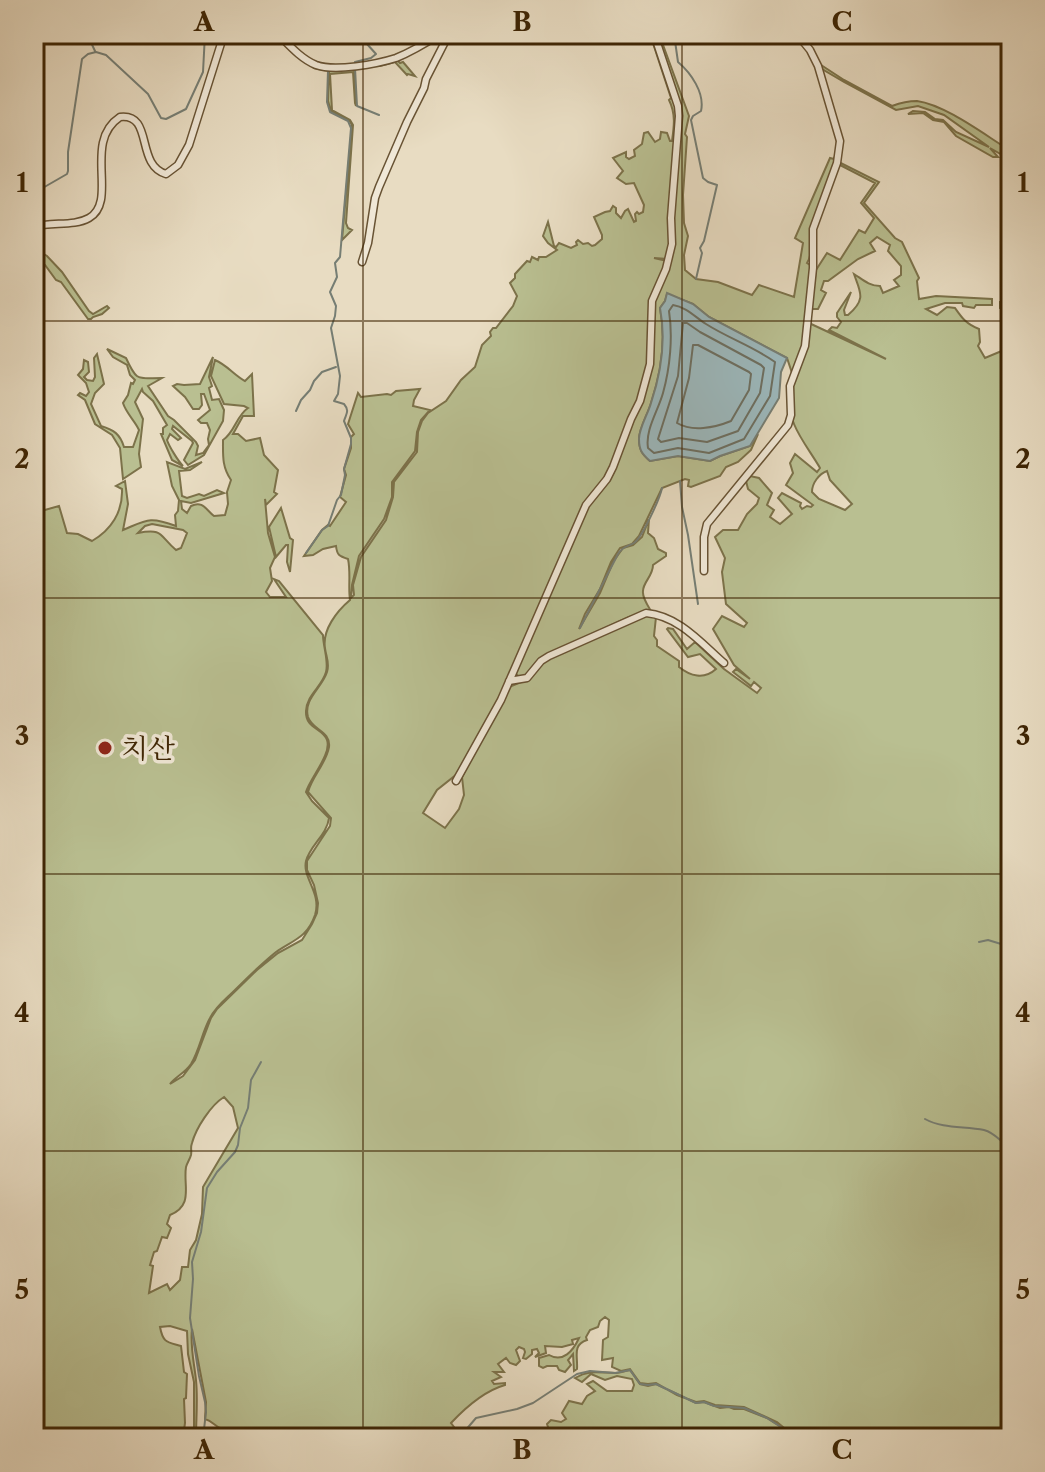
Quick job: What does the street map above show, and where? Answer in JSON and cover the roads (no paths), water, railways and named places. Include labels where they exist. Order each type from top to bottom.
[{"type":"street","points":[[34,227],[88,219],[94,214],[102,193],[101,147],[111,124],[120,117],[131,117],[136,121],[150,162],[156,170],[166,174],[174,169],[189,145],[224,34]]},
{"type":"street","points":[[278,34],[307,60],[335,68],[394,58],[440,34]]},
{"type":"street","points":[[362,262],[375,198],[410,114],[449,34]]},
{"type":"street","points":[[456,781],[501,700],[586,505],[607,479],[619,454],[640,401],[650,364],[652,301],[666,269],[672,244],[671,218],[679,116],[654,34]]},
{"type":"street","points":[[704,571],[707,524],[790,421],[790,386],[806,338],[813,268],[813,229],[839,154],[839,133],[821,74],[810,50],[797,34]]},
{"type":"street","points":[[509,681],[527,678],[545,658],[646,613],[676,622],[724,663]]},
{"type":"water","points":[[667,293],[693,304],[709,317],[787,358],[781,372],[779,398],[750,446],[710,461],[678,456],[650,461],[642,452],[639,435],[655,392],[660,368],[663,332],[660,308]]},
{"type":"waterway","points":[[87,34],[95,51]]},
{"type":"waterway","points":[[34,193],[67,174],[82,59],[96,52],[106,55],[148,94],[161,118],[166,119],[186,109],[203,72],[205,34]]},
{"type":"waterway","points":[[355,62],[376,54],[358,34]]},
{"type":"waterway","points":[[674,34],[678,62],[692,78],[701,97],[701,111],[691,120],[703,178],[717,185],[700,248],[702,253],[696,279]]},
{"type":"waterway","points":[[998,34],[1011,47]]},
{"type":"waterway","points":[[355,68],[357,106],[379,115]]},
{"type":"waterway","points":[[306,553],[328,526],[341,495],[351,444],[344,421],[347,409],[344,404],[334,401],[340,376],[331,328],[336,306],[330,292],[337,277],[335,263],[340,257],[351,128],[348,121],[330,112],[327,102],[328,71],[341,71]]},
{"type":"waterway","points":[[34,202],[44,218]]},
{"type":"waterway","points":[[296,411],[322,372],[336,367]]},
{"type":"waterway","points":[[680,481],[698,604]]},
{"type":"waterway","points":[[580,628],[618,554],[641,534],[662,488]]},
{"type":"waterway","points":[[979,942],[988,940],[1011,947]]},
{"type":"waterway","points":[[203,1438],[205,1402],[190,1318],[192,1262],[201,1232],[207,1188],[235,1152],[248,1108],[251,1080],[261,1062]]},
{"type":"waterway","points":[[925,1119],[946,1126],[984,1130],[1011,1148]]},
{"type":"waterway","points":[[454,1438],[476,1418],[533,1403],[577,1374],[630,1370],[640,1384],[656,1384],[696,1403],[744,1408],[787,1431]]},
{"type":"place","name":"치산","points":[[105,748]]}]
